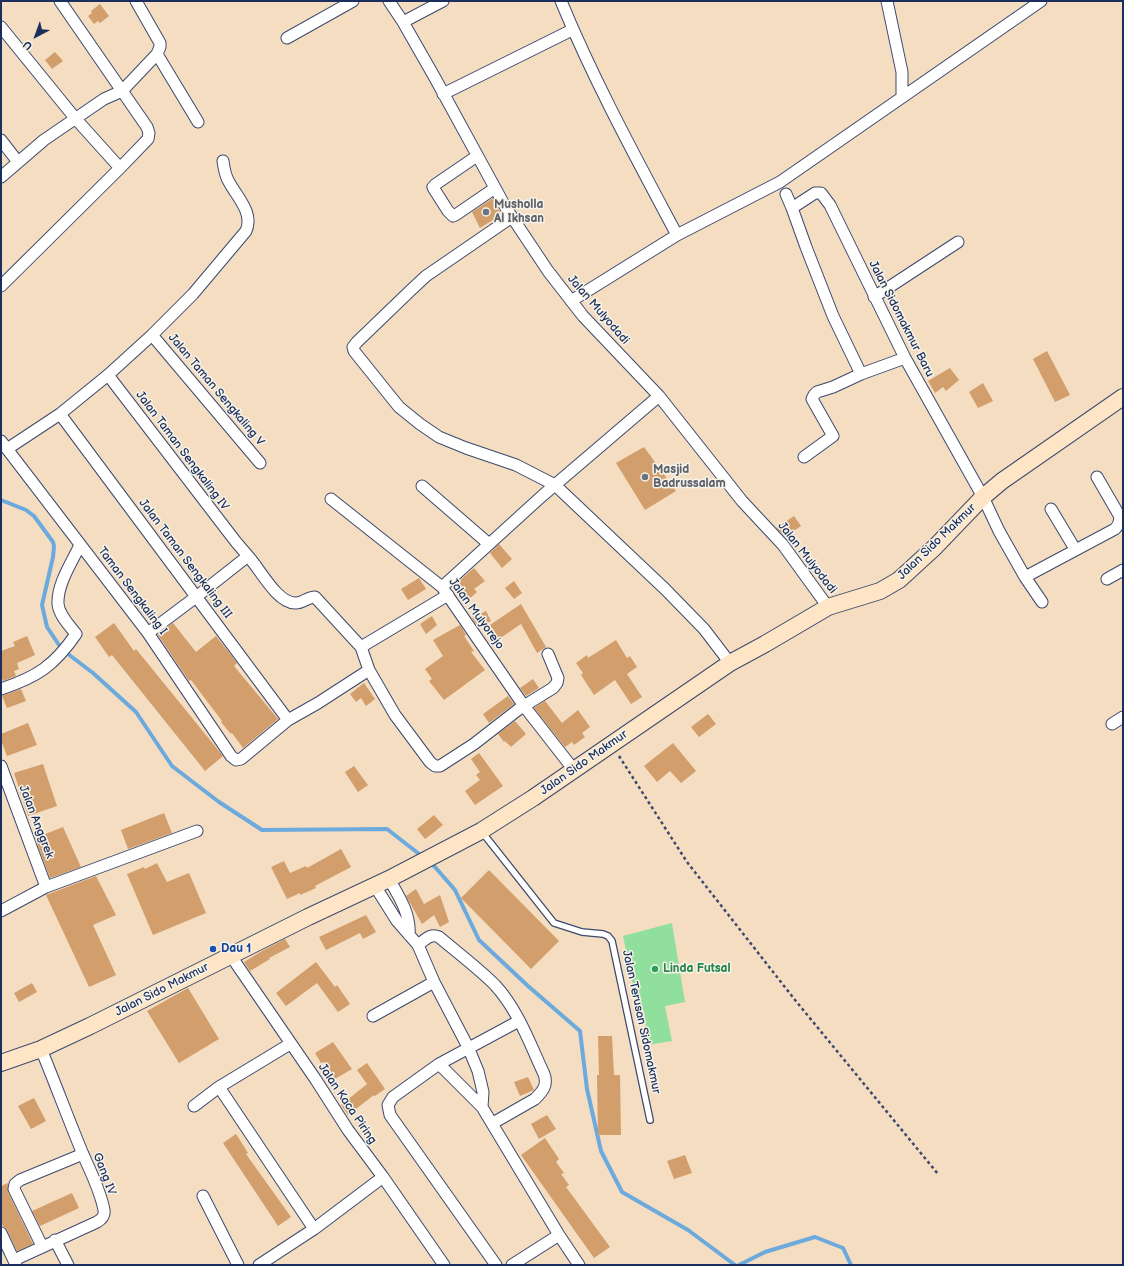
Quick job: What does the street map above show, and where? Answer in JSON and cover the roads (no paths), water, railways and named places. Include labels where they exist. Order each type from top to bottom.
[{"type":"main road","name":"Jalan Sido Makmur","points":[[1,1063],[41,1049],[90,1026],[308,917],[382,883],[481,830],[533,798],[730,663],[828,607],[880,591],[899,580],[935,547],[983,497],[1002,481],[1123,397]]},
{"type":"street","points":[[1,286],[148,139],[149,133],[147,127],[60,1]]},
{"type":"street","points":[[1,177],[44,140],[75,118],[122,91],[157,54],[160,47],[160,42],[136,1]]},
{"type":"street","points":[[287,38],[353,1]]},
{"type":"street","name":"Jalan Mulyodadi","points":[[389,1],[403,22],[512,217],[548,271],[583,316],[659,396],[742,501],[783,545],[828,607]]},
{"type":"street","points":[[403,22],[443,1]]},
{"type":"street","points":[[561,1],[572,30],[677,235]]},
{"type":"street","points":[[887,1],[902,72],[902,97]]},
{"type":"street","points":[[571,301],[677,235],[780,182],[1041,1]]},
{"type":"street","points":[[1,27],[75,118],[120,168]]},
{"type":"street","points":[[443,94],[572,30]]},
{"type":"street","points":[[157,54],[198,122]]},
{"type":"street","points":[[1,140],[18,162]]},
{"type":"street","points":[[477,156],[440,180],[433,186],[434,189],[448,211],[453,216],[495,188]]},
{"type":"street","points":[[4,445],[60,414],[108,375],[152,335],[193,294],[246,231],[249,224],[244,205],[225,174],[223,161]]},
{"type":"street","name":"Jalan Sidomakmur Baru","points":[[792,208],[815,193],[821,193],[830,205],[904,358],[983,497],[998,531],[1025,577],[1042,602]]},
{"type":"street","points":[[786,194],[833,316],[862,374]]},
{"type":"street","points":[[512,217],[426,276],[357,342],[353,347],[357,356],[389,396],[411,418],[439,437],[516,465],[551,488],[665,589],[704,629],[730,663]]},
{"type":"street","points":[[874,297],[958,242]]},
{"type":"street","name":"Jalan Taman Sengkaling V","points":[[152,335],[260,462]]},
{"type":"street","points":[[804,458],[833,436],[812,399],[817,392],[904,358]]},
{"type":"street","name":"Jalan Taman Sengkaling IV","points":[[108,375],[236,542],[281,598],[294,603],[299,603],[310,597],[315,597],[361,647]]},
{"type":"street","points":[[548,654],[558,678],[557,683],[553,688],[519,709],[474,744],[440,766],[434,766],[395,715],[369,670],[361,647],[445,591],[489,544],[551,488],[659,396]]},
{"type":"street","name":"Jalan Taman Sengkaling III","points":[[60,414],[288,720]]},
{"type":"street","name":"Taman Sengkaling I","points":[[4,445],[148,633],[231,756],[236,760],[242,759],[288,720]]},
{"type":"street","points":[[1025,577],[1115,529],[1119,523],[1119,515],[1097,477]]},
{"type":"street","points":[[422,486],[489,544]]},
{"type":"street","name":"Jalan Mulyorejo","points":[[331,499],[445,591],[524,706],[574,770]]},
{"type":"street","points":[[1051,509],[1075,549]]},
{"type":"street","points":[[1,689],[33,677],[53,663],[76,634],[63,617],[58,605],[61,586],[80,544]]},
{"type":"street","points":[[148,633],[248,556]]},
{"type":"street","points":[[1107,579],[1123,570]]},
{"type":"street","points":[[288,720],[318,703],[369,670]]},
{"type":"street","points":[[1112,724],[1123,717]]},
{"type":"street","name":"Jalan Anggrek","points":[[1,766],[46,887]]},
{"type":"street","points":[[1,911],[46,887],[197,831]]},
{"type":"street","points":[[382,883],[398,895],[410,925],[409,935]]},
{"type":"street","points":[[382,883],[396,921],[418,945],[434,982],[468,1047],[478,1071],[483,1092],[482,1107]]},
{"type":"street","points":[[418,945],[429,936],[436,936],[496,986],[510,1004],[519,1020],[544,1074],[546,1079],[545,1086],[535,1099],[493,1123]]},
{"type":"street","name":"Jalan Kaca Piring","points":[[230,956],[316,1080],[348,1130],[383,1177],[444,1265]]},
{"type":"street","points":[[373,1016],[434,982]]},
{"type":"street","points":[[496,1265],[390,1115],[388,1109],[390,1101],[393,1097],[439,1064],[519,1020]]},
{"type":"street","points":[[194,1106],[219,1087],[290,1044]]},
{"type":"street","name":"Gang IV","points":[[15,1262],[42,1246],[101,1220],[104,1216],[96,1183],[41,1049]]},
{"type":"street","points":[[439,1064],[482,1107],[559,1235],[579,1265]]},
{"type":"street","points":[[219,1087],[314,1229]]},
{"type":"street","points":[[42,1246],[14,1188],[15,1184],[20,1180],[83,1154]]},
{"type":"street","points":[[259,1265],[314,1229],[383,1177]]},
{"type":"street","points":[[203,1196],[238,1265]]},
{"type":"street","points":[[1,1233],[15,1262]]},
{"type":"street","points":[[512,1265],[559,1235]]},
{"type":"street","points":[[55,1240],[68,1265]]},
{"type":"lane","name":"Jalan Terusan Sidomakmur","points":[[481,830],[554,923],[582,932],[602,934],[608,936],[612,941],[650,1120]]},
{"type":"waterway","points":[[1,500],[26,510],[34,516],[53,542],[53,557],[42,605],[47,627],[59,645],[68,654],[93,673],[136,712],[172,766],[219,802],[262,830],[387,829],[423,857]]},
{"type":"waterway","points":[[430,863],[455,890],[479,940],[528,986],[580,1031],[587,1089],[601,1151],[622,1192],[688,1230],[735,1265]]},
{"type":"waterway","points":[[739,1265],[765,1252],[815,1237],[843,1248],[851,1265]]},
{"type":"place","name":"Musholla Al Ikhsan","points":[[486,212]]},
{"type":"place","name":"Masjid Badrussalam","points":[[645,477]]},
{"type":"place","name":"Dau 1","points":[[213,949]]},
{"type":"place","name":"Linda Futsal","points":[[655,969]]}]
